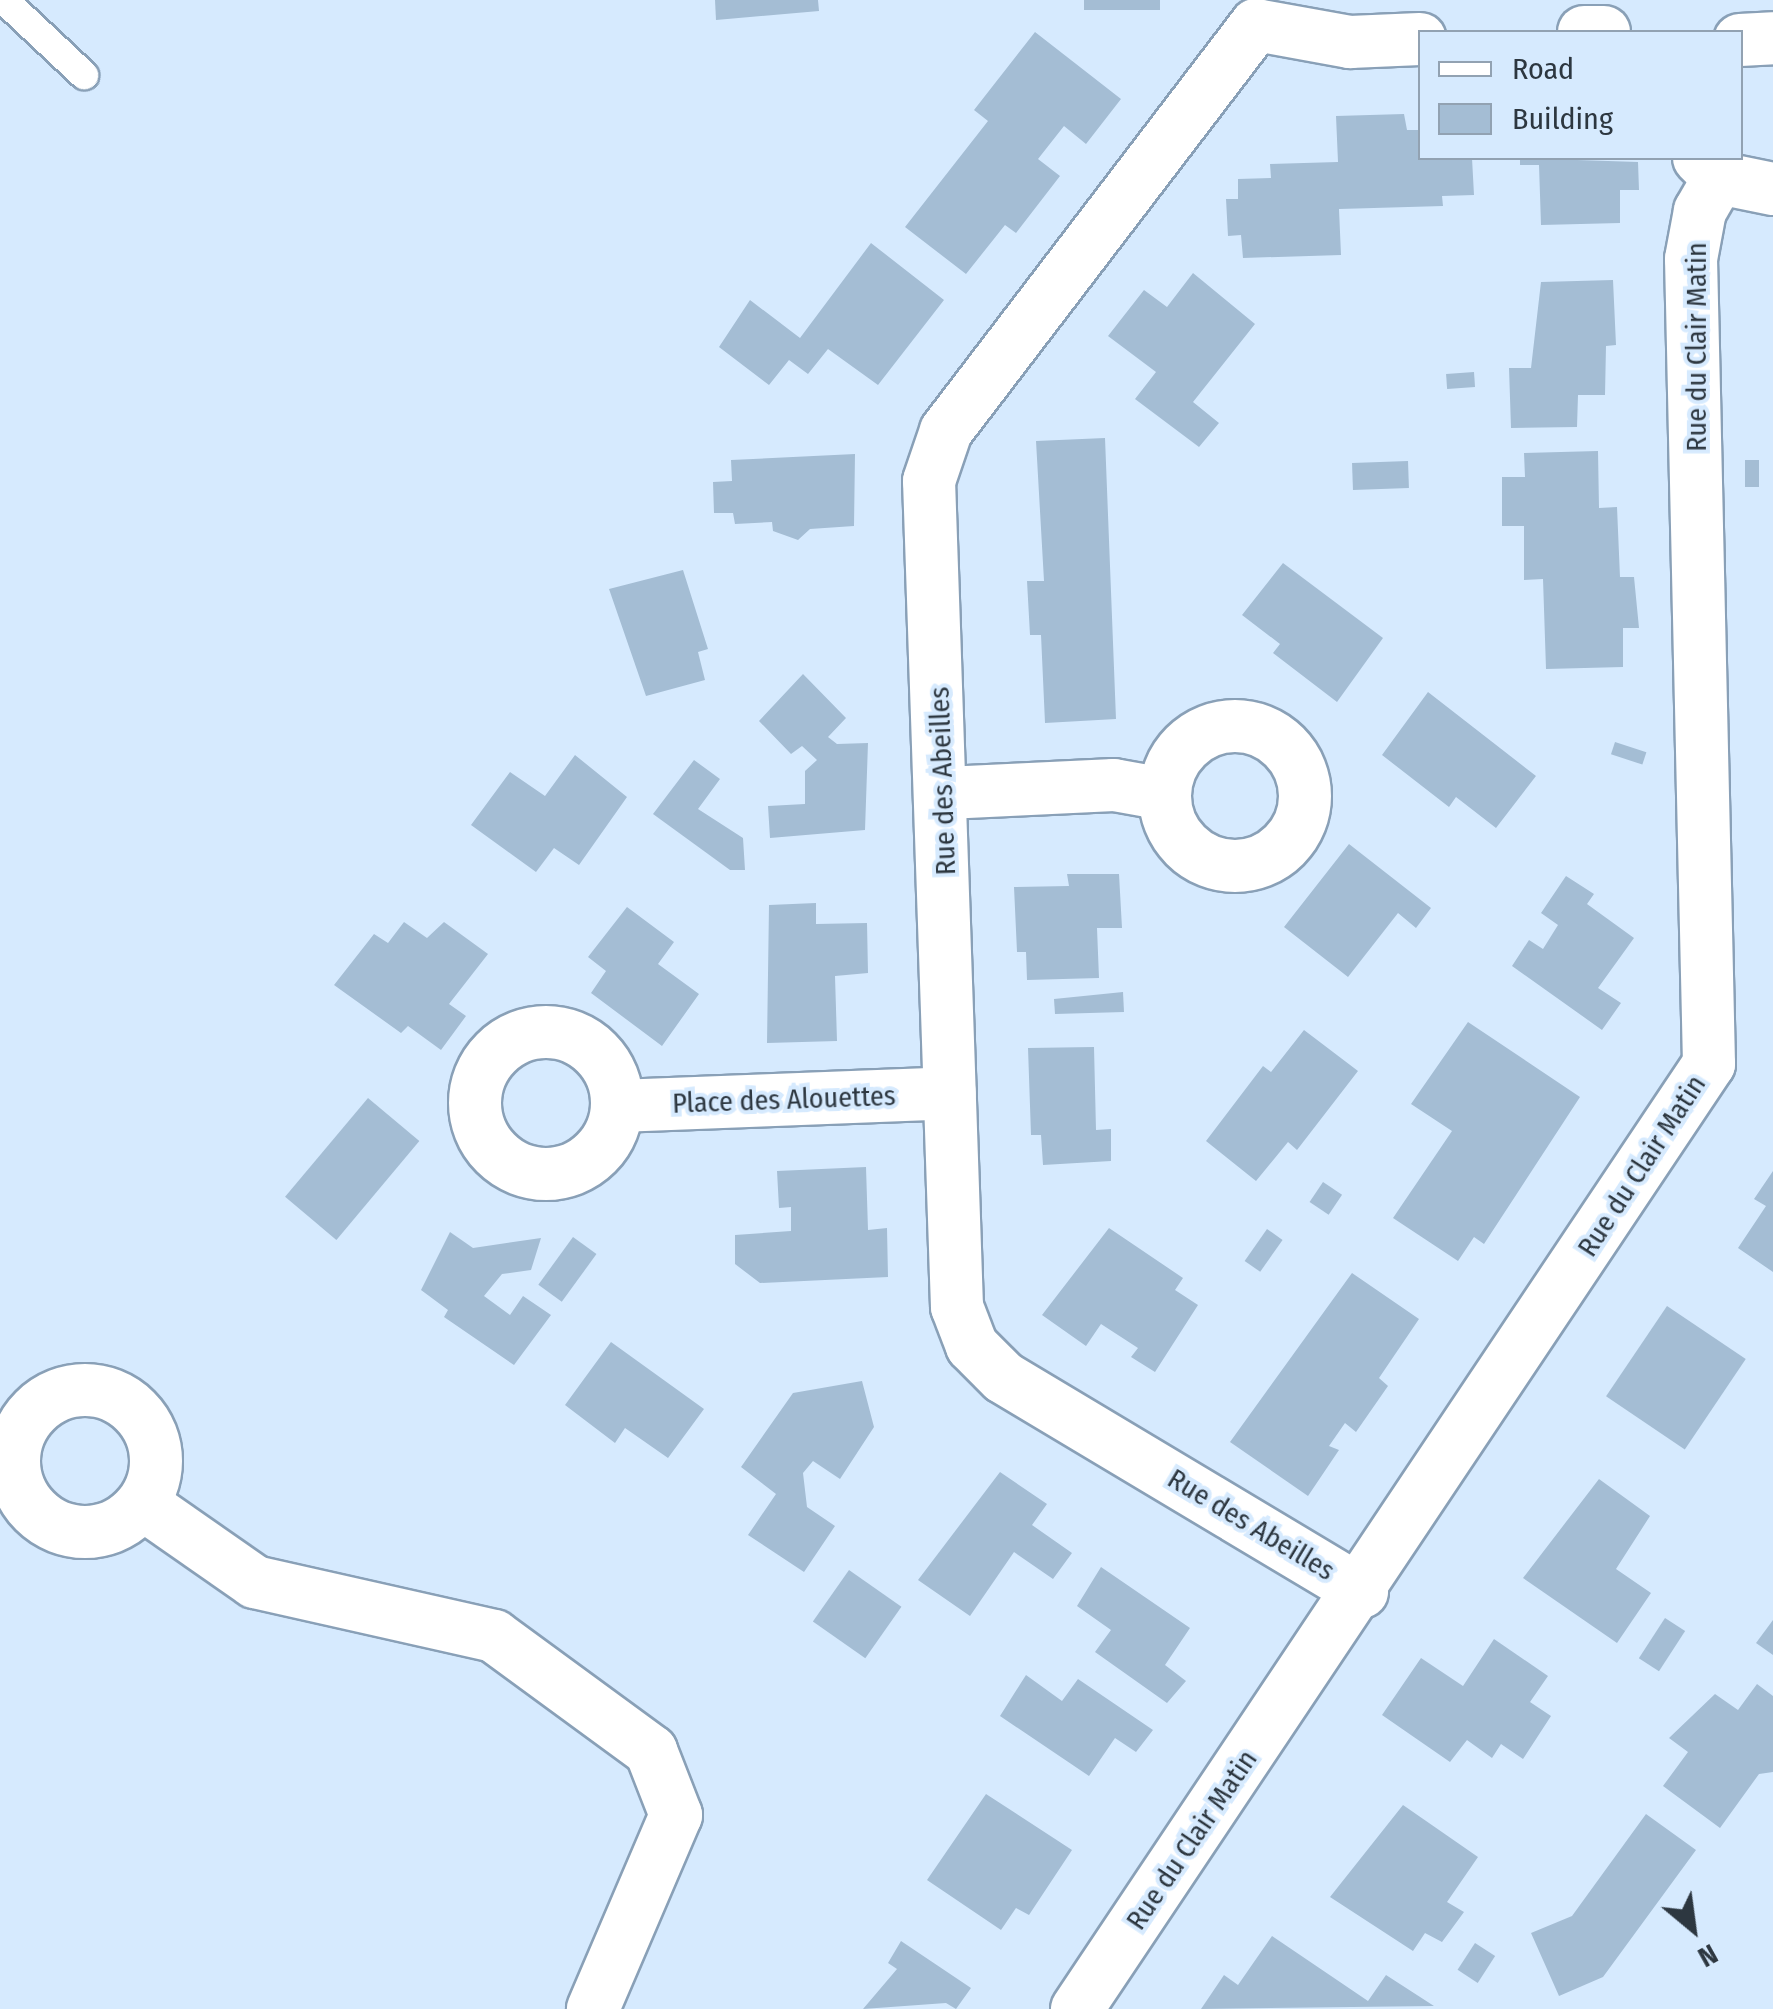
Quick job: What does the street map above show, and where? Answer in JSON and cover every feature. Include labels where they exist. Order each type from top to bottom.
[{"type":"street","name":"Rue des Abeilles","points":[[1362,1592],[1004,1377],[972,1346],[956,1307],[946,793],[930,481],[946,431],[1255,12],[1350,42],[1418,39]]},
{"type":"street","points":[[1743,40],[1773,38]]},
{"type":"street","points":[[1709,168],[1773,189]]},
{"type":"street","name":"Rue du Clair Matin","points":[[1077,2009],[1362,1592],[1709,1064],[1692,259],[1709,168]]},
{"type":"street","points":[[946,793],[1114,785],[1164,794]]},
{"type":"street","name":"Place des Alouettes","points":[[618,1106],[950,1093]]},
{"type":"street","points":[[143,1504],[255,1582],[494,1636],[650,1751],[676,1815],[593,2009]]},
{"type":"lane","points":[[4,0],[84,75]]},
{"type":"building","points":[[715,0],[818,0],[819,11],[716,20]]},
{"type":"building","points":[[1084,0],[1160,0],[1160,10],[1084,10]]},
{"type":"building","points":[[1035,32],[1121,99],[1086,144],[1064,126],[1038,159],[1060,176],[1016,233],[1005,225],[966,274],[905,227],[988,121],[974,110]]},
{"type":"building","points":[[1404,114],[1407,130],[1418,130],[1418,160],[1472,160],[1474,195],[1442,196],[1443,206],[1339,209],[1341,255],[1243,258],[1241,235],[1228,236],[1226,199],[1238,199],[1238,179],[1271,178],[1270,164],[1338,162],[1336,116]]},
{"type":"building","points":[[1520,160],[1638,162],[1639,190],[1620,190],[1620,223],[1541,225],[1539,165],[1520,165]]},
{"type":"building","points":[[871,243],[944,300],[878,385],[828,349],[808,374],[789,360],[769,385],[719,347],[750,300],[800,338]]},
{"type":"building","points":[[1193,273],[1255,324],[1193,402],[1219,423],[1199,447],[1135,399],[1156,372],[1108,336],[1144,290],[1167,307]]},
{"type":"building","points":[[1613,280],[1616,345],[1606,346],[1605,395],[1578,395],[1577,427],[1511,428],[1509,368],[1531,368],[1541,282]]},
{"type":"building","points":[[1474,372],[1475,387],[1447,389],[1446,374]]},
{"type":"building","points":[[1105,438],[1116,719],[1045,723],[1041,635],[1030,635],[1027,581],[1044,581],[1036,441]]},
{"type":"building","points":[[1598,451],[1599,508],[1617,507],[1620,577],[1634,577],[1639,628],[1623,628],[1623,667],[1546,669],[1543,579],[1524,580],[1524,526],[1502,526],[1502,477],[1525,477],[1524,453]]},
{"type":"building","points":[[855,454],[854,526],[810,529],[798,540],[773,531],[772,522],[735,524],[733,513],[714,513],[713,482],[732,481],[731,460]]},
{"type":"building","points":[[1745,460],[1759,460],[1759,487],[1745,487]]},
{"type":"building","points":[[1408,461],[1409,488],[1353,490],[1352,463]]},
{"type":"building","points":[[1283,563],[1383,638],[1337,702],[1273,653],[1280,644],[1242,615]]},
{"type":"building","points":[[683,570],[708,649],[698,652],[705,680],[646,696],[609,589]]},
{"type":"building","points":[[803,674],[846,718],[828,737],[837,744],[868,743],[865,830],[770,838],[768,806],[805,804],[805,771],[817,760],[802,746],[791,754],[759,721]]},
{"type":"building","points":[[1428,692],[1536,776],[1496,828],[1456,797],[1449,807],[1382,755]]},
{"type":"building","points":[[1615,742],[1646,752],[1642,765],[1611,754]]},
{"type":"building","points":[[575,755],[627,797],[579,865],[554,848],[536,872],[471,825],[510,772],[545,796]]},
{"type":"building","points":[[694,760],[720,779],[698,809],[743,838],[745,870],[730,870],[653,814]]},
{"type":"building","points":[[1349,844],[1431,908],[1416,928],[1398,913],[1348,977],[1284,927]]},
{"type":"building","points":[[1067,874],[1119,874],[1122,928],[1097,928],[1099,978],[1027,980],[1026,952],[1017,952],[1014,887],[1069,886]]},
{"type":"building","points":[[1566,876],[1594,894],[1587,904],[1634,938],[1598,988],[1621,1003],[1602,1030],[1512,966],[1529,940],[1543,949],[1558,925],[1541,913]]},
{"type":"building","points":[[816,903],[816,924],[867,923],[868,973],[835,976],[837,1041],[767,1043],[769,905]]},
{"type":"building","points":[[627,907],[674,942],[658,964],[699,994],[662,1046],[591,993],[606,971],[588,957]]},
{"type":"building","points":[[404,922],[427,938],[444,922],[488,954],[449,1004],[466,1016],[441,1050],[408,1026],[401,1033],[334,985],[374,934],[388,943]]},
{"type":"building","points":[[1123,992],[1124,1012],[1055,1014],[1054,999]]},
{"type":"building","points":[[1468,1022],[1580,1097],[1484,1244],[1474,1237],[1458,1261],[1393,1218],[1452,1131],[1411,1104]]},
{"type":"building","points":[[1304,1030],[1358,1071],[1297,1150],[1288,1142],[1256,1181],[1206,1141],[1263,1066],[1271,1072]]},
{"type":"building","points":[[1094,1047],[1096,1130],[1111,1129],[1111,1161],[1043,1165],[1041,1135],[1031,1135],[1028,1048]]},
{"type":"building","points":[[368,1098],[419,1141],[336,1240],[285,1197]]},
{"type":"building","points":[[866,1167],[868,1230],[887,1228],[888,1277],[760,1283],[735,1264],[735,1235],[791,1231],[791,1207],[779,1208],[777,1171]]},
{"type":"building","points":[[1773,1171],[1773,1272],[1738,1248],[1766,1206],[1754,1199]]},
{"type":"building","points":[[1323,1182],[1342,1195],[1329,1215],[1310,1202]]},
{"type":"building","points":[[1109,1228],[1183,1278],[1175,1290],[1198,1305],[1155,1372],[1131,1357],[1138,1348],[1101,1324],[1086,1346],[1042,1315]]},
{"type":"building","points":[[1267,1229],[1283,1240],[1260,1272],[1245,1261]]},
{"type":"building","points":[[450,1232],[473,1248],[541,1238],[531,1270],[502,1274],[484,1296],[510,1315],[523,1296],[551,1315],[514,1365],[444,1317],[448,1310],[421,1290]]},
{"type":"building","points":[[573,1237],[596,1254],[562,1302],[538,1285]]},
{"type":"building","points":[[1352,1273],[1419,1319],[1379,1378],[1388,1386],[1356,1432],[1345,1423],[1329,1446],[1339,1450],[1308,1496],[1230,1442]]},
{"type":"building","points":[[1667,1306],[1746,1359],[1685,1449],[1606,1396]]},
{"type":"building","points":[[611,1342],[704,1409],[668,1458],[625,1428],[615,1443],[565,1405]]},
{"type":"building","points":[[862,1381],[874,1427],[840,1479],[813,1461],[803,1473],[807,1507],[835,1526],[804,1572],[748,1535],[776,1494],[741,1467],[793,1393]]},
{"type":"building","points":[[1000,1472],[1047,1504],[1032,1525],[1072,1553],[1053,1579],[1014,1552],[970,1616],[918,1580]]},
{"type":"building","points":[[1599,1479],[1650,1516],[1616,1569],[1651,1593],[1617,1643],[1523,1578]]},
{"type":"building","points":[[1101,1567],[1190,1628],[1165,1665],[1186,1681],[1167,1703],[1095,1652],[1111,1630],[1077,1606]]},
{"type":"building","points":[[849,1570],[901,1607],[865,1658],[813,1622]]},
{"type":"building","points":[[1665,1618],[1685,1631],[1659,1671],[1639,1658]]},
{"type":"building","points":[[1773,1620],[1773,1655],[1756,1643]]},
{"type":"building","points":[[1494,1639],[1548,1676],[1530,1702],[1551,1716],[1523,1759],[1501,1744],[1492,1758],[1467,1740],[1450,1762],[1382,1715],[1421,1658],[1463,1686]]},
{"type":"building","points":[[1026,1675],[1062,1701],[1078,1679],[1153,1730],[1136,1752],[1115,1738],[1089,1776],[1000,1716]]},
{"type":"building","points":[[1757,1684],[1773,1696],[1773,1772],[1759,1774],[1720,1828],[1663,1786],[1688,1752],[1669,1738],[1715,1694],[1738,1710]]},
{"type":"building","points":[[986,1794],[1072,1850],[1029,1915],[1016,1908],[1001,1930],[927,1880]]},
{"type":"building","points":[[1403,1805],[1478,1857],[1447,1902],[1464,1912],[1442,1942],[1425,1933],[1413,1951],[1330,1897]]},
{"type":"building","points":[[1646,1814],[1696,1850],[1603,1977],[1559,1996],[1531,1933],[1572,1916]]},
{"type":"building","points":[[1272,1936],[1368,2001],[1386,1975],[1434,2006],[1201,2009],[1224,1975],[1238,1985]]},
{"type":"building","points":[[901,1941],[971,1988],[956,2009],[946,2003],[863,2009],[897,1969],[888,1963]]},
{"type":"building","points":[[1475,1943],[1495,1956],[1478,1983],[1458,1970]]}]
